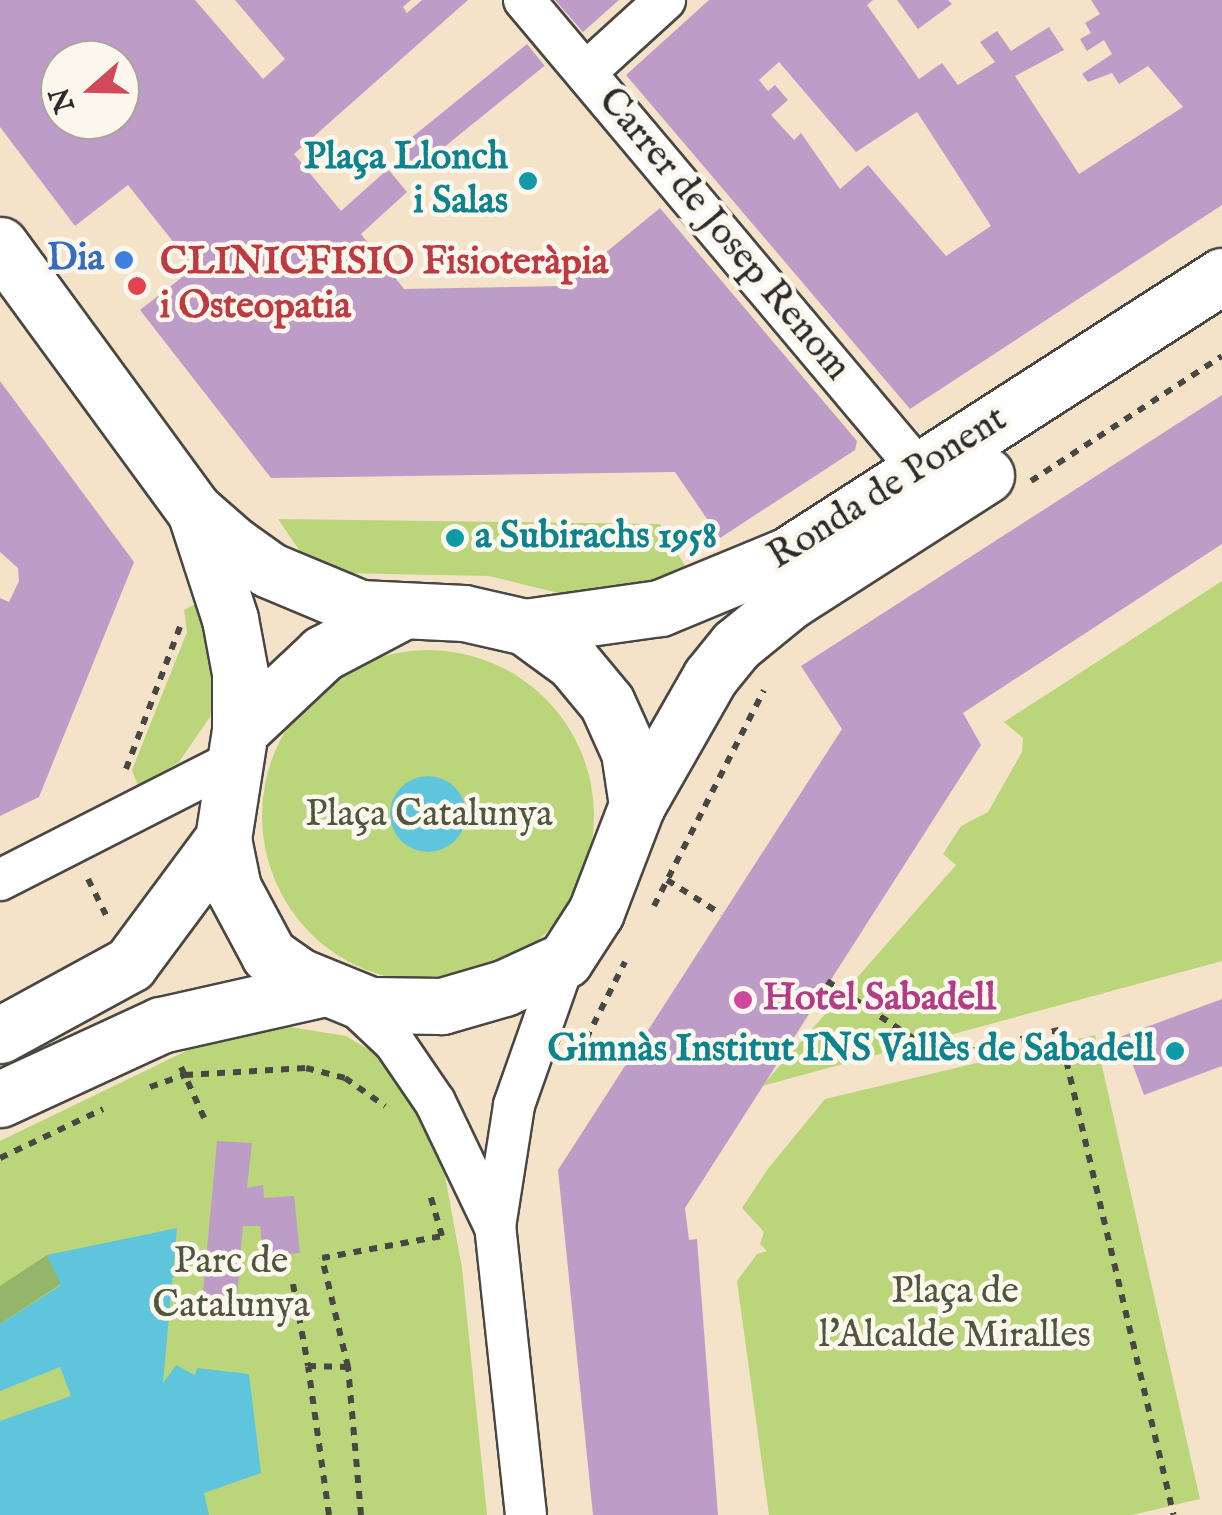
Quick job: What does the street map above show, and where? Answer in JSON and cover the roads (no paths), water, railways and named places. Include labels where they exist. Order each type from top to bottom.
[{"type":"main road","points":[[0,245],[195,511],[269,570],[324,597],[403,611],[464,613],[525,627],[573,662],[607,703],[629,752],[637,805]]},
{"type":"main road","name":"Ronda de Ponent","points":[[525,627],[660,608],[702,595],[788,556],[1222,276]]},
{"type":"main road","name":"Ronda de Ponent","points":[[565,960],[596,912],[637,805],[718,664],[756,626],[1222,321]]},
{"type":"main road","points":[[195,511],[230,619],[240,673],[235,747],[222,839],[248,926],[270,956],[335,993],[381,1006],[442,1006],[504,988],[565,960]]},
{"type":"main road","points":[[235,747],[323,653],[403,611]]},
{"type":"main road","points":[[0,1036],[130,964],[222,839]]},
{"type":"main road","points":[[0,1099],[160,1025],[335,993]]},
{"type":"street","name":"Carrer de Josep Renom","points":[[524,0],[921,472]]},
{"type":"street","points":[[586,72],[665,0]]},
{"type":"street","points":[[0,880],[135,815],[235,747]]},
{"type":"street","points":[[526,1515],[495,1228],[514,1105],[565,960]]},
{"type":"street","points":[[335,993],[394,1042],[460,1148],[495,1228]]},
{"type":"water","points":[[428,776],[455,787],[466,814],[455,841],[428,852],[401,841],[390,814],[401,787]]},
{"type":"water","points":[[177,1228],[163,1383],[176,1365],[195,1375],[197,1368],[249,1374],[261,1473],[204,1493],[209,1515],[0,1515],[0,1421],[71,1396],[60,1367],[0,1391],[0,1324],[61,1285],[47,1255]]},
{"type":"place","name":"Plaça Llonch i Salas","points":[[528,181]]},
{"type":"place","name":"Dia","points":[[124,260]]},
{"type":"place","name":"CLINICFISIO Fisioteràpia i Osteopatia","points":[[137,286]]},
{"type":"place","name":"a Subirachs 1958","points":[[455,538]]},
{"type":"place","name":"Hotel Sabadell","points":[[743,1000]]},
{"type":"place","name":"Gimnàs Institut INS Vallès de Sabadell","points":[[1175,1051]]},
{"type":"park label","name":"Plaça Catalunya","points":[[429,816]]},
{"type":"park label","name":"Parc de Catalunya","points":[[231,1285]]},
{"type":"park label","name":"Plaça de l'Alcalde Miralles","points":[[955,1315]]}]
